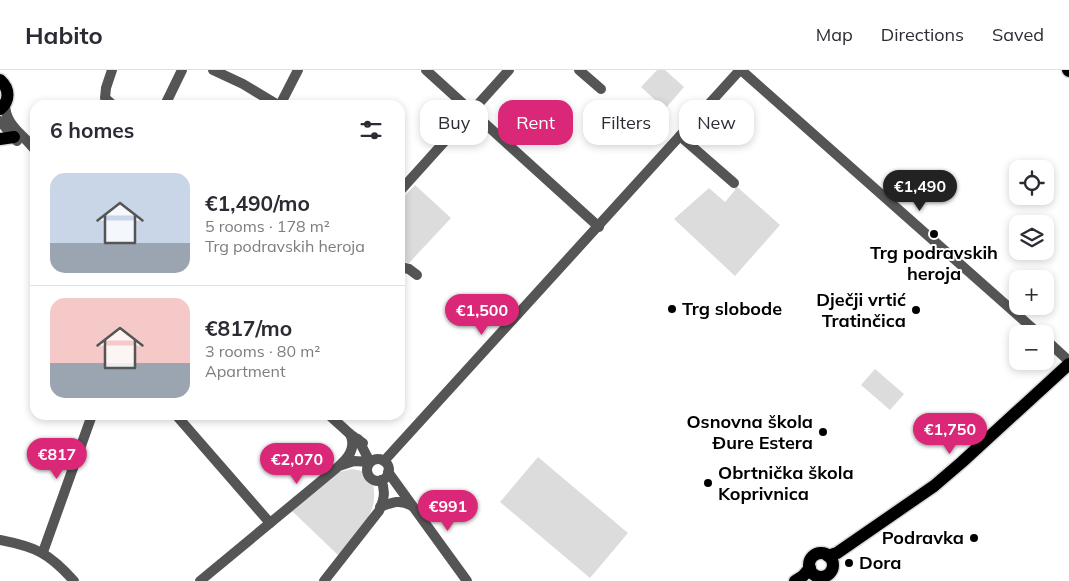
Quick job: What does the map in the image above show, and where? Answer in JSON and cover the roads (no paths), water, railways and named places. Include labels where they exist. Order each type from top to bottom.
[{"type":"main road","points":[[3,106],[8,94],[2,82],[5,70]]},
{"type":"main road","points":[[0,139],[14,137]]},
{"type":"main road","points":[[822,571],[934,486],[1069,362]]},
{"type":"street","points":[[107,100],[105,94],[112,70]]},
{"type":"street","points":[[167,100],[182,70]]},
{"type":"street","points":[[213,70],[270,100]]},
{"type":"street","points":[[281,100],[298,70]]},
{"type":"street","points":[[426,70],[458,100]]},
{"type":"street","points":[[482,100],[509,70]]},
{"type":"street","points":[[579,70],[600,89]]},
{"type":"street","points":[[713,100],[741,70],[1029,325]]},
{"type":"street","points":[[3,106],[11,124],[30,145]]},
{"type":"street","points":[[0,121],[24,147],[30,149]]},
{"type":"street","points":[[488,127],[599,227]]},
{"type":"street","points":[[468,581],[410,502],[382,478],[369,476],[375,463],[599,227],[679,137]]},
{"type":"street","points":[[405,185],[441,145]]},
{"type":"street","points":[[690,145],[734,183]]},
{"type":"street","points":[[405,268],[417,275]]},
{"type":"street","points":[[1054,348],[1069,362]]},
{"type":"street","points":[[43,552],[90,420]]},
{"type":"street","points":[[180,420],[270,523]]},
{"type":"street","points":[[335,420],[370,449],[375,463]]},
{"type":"street","points":[[200,581],[348,458],[354,437]]},
{"type":"street","points":[[324,581],[372,521],[380,507],[378,489],[388,466],[354,461],[338,466]]},
{"type":"street","points":[[380,507],[395,501],[410,502]]},
{"type":"street","points":[[0,540],[43,552],[74,581]]},
{"type":"place","name":"Trg podravskih heroja","points":[[934,234]]},
{"type":"place","name":"Trg slobode","points":[[672,309]]},
{"type":"place","name":"Dječji vrtić Tratinčica","points":[[916,310]]},
{"type":"place","name":"Osnovna škola Đure Estera","points":[[823,432]]},
{"type":"place","name":"Obrtnička škola Koprivnica","points":[[708,483]]},
{"type":"place","name":"Podravka","points":[[974,538]]},
{"type":"place","name":"Dora","points":[[849,563]]}]
